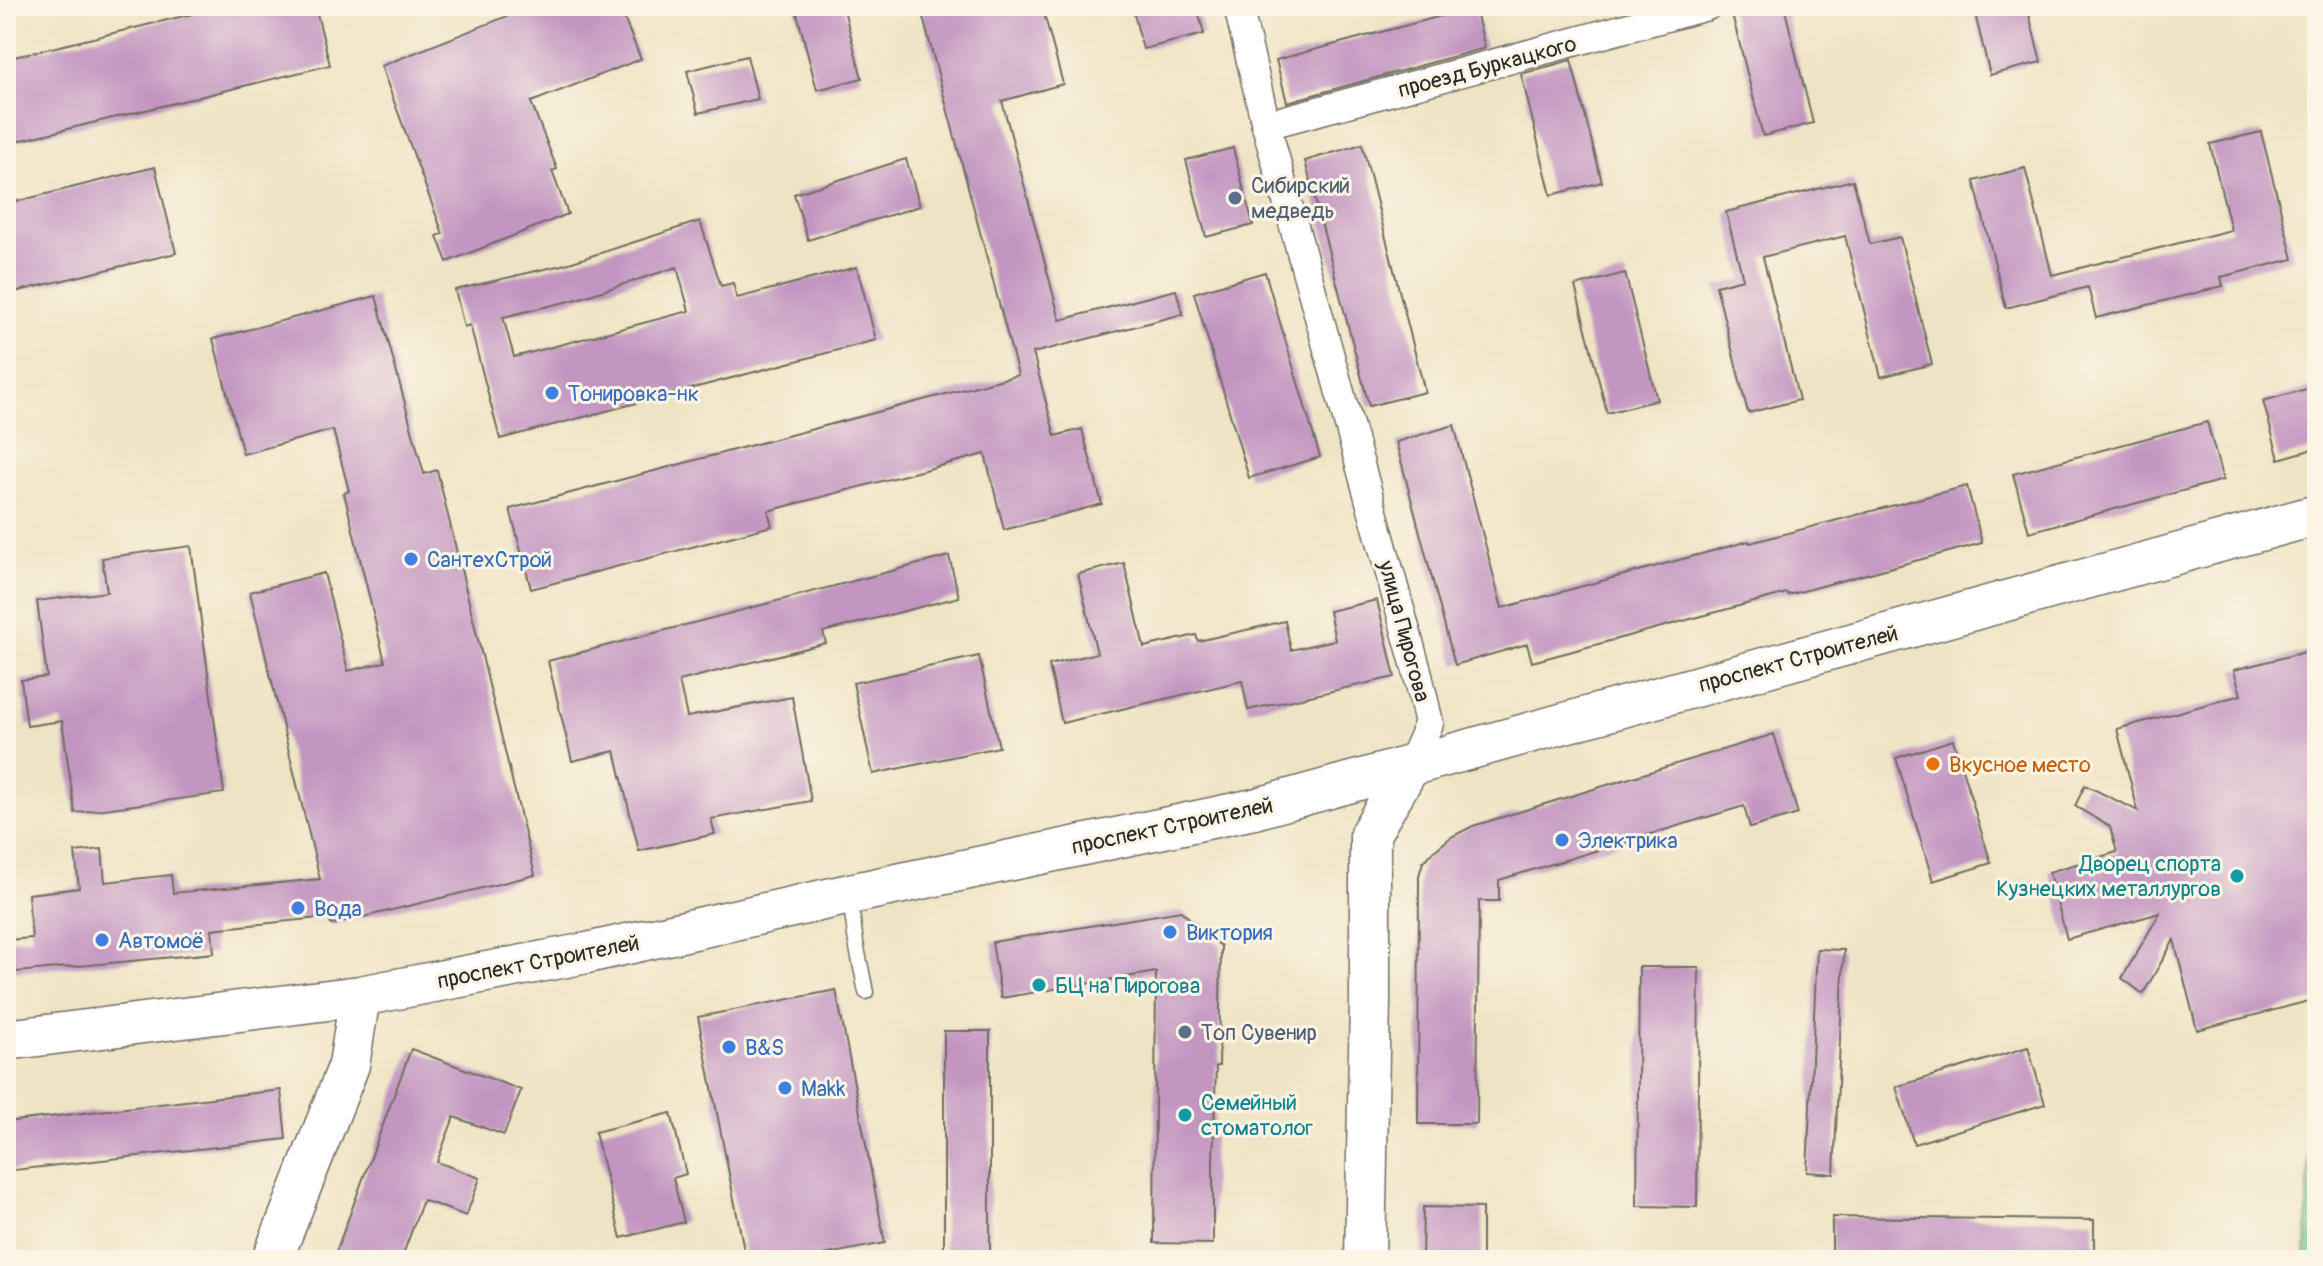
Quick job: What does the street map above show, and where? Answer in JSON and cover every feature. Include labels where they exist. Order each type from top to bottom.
[{"type":"street","name":"улица Пирогова","points":[[1238,6],[1266,125],[1429,723],[1411,764],[1370,834],[1365,1260]]},
{"type":"street","name":"проезд Буркацкого","points":[[1266,125],[1707,6]]},
{"type":"street","name":"проспект Строителей","points":[[6,1040],[360,996],[587,953],[1254,809],[2317,515]]},
{"type":"street","points":[[272,1260],[349,1065],[360,996]]},
{"type":"lane","points":[[850,894],[866,992]]},
{"type":"green space","points":[[2317,1028],[2317,1260],[2306,1260],[2312,1029]]},
{"type":"building","points":[[225,6],[315,6],[330,65],[6,144],[6,59]]},
{"type":"building","points":[[533,6],[619,6],[641,59],[531,102],[557,169],[552,171],[568,214],[447,262],[437,236],[443,234],[381,66]]},
{"type":"building","points":[[795,6],[843,6],[862,78],[817,90]]},
{"type":"building","points":[[920,6],[1042,6],[1063,84],[1002,101],[1060,320],[1176,290],[1183,314],[1033,353],[1055,436],[1082,429],[1102,504],[1004,530],[985,454],[768,511],[772,526],[531,589],[510,509],[1018,375]]},
{"type":"building","points":[[1132,6],[1197,6],[1204,34],[1143,49]]},
{"type":"building","points":[[1730,6],[1784,6],[1813,123],[1763,136]]},
{"type":"building","points":[[1973,6],[2027,6],[2041,62],[1990,75]]},
{"type":"building","points":[[1475,7],[1485,48],[1287,102],[1276,60]]},
{"type":"building","points":[[747,56],[758,99],[698,113],[687,71]]},
{"type":"building","points":[[1571,60],[1602,182],[1551,195],[1521,74]]},
{"type":"building","points":[[2261,132],[2293,259],[2221,277],[2223,286],[2096,318],[2088,287],[2006,308],[1974,181],[2025,168],[2052,275],[2231,230],[2210,144]]},
{"type":"building","points":[[1362,144],[1425,392],[1369,406],[1305,161]]},
{"type":"building","points":[[1233,148],[1253,225],[1206,237],[1186,160]]},
{"type":"building","points":[[906,159],[920,206],[808,240],[794,194]]},
{"type":"building","points":[[155,167],[176,253],[6,294],[6,204]]},
{"type":"building","points":[[1853,180],[1870,244],[1900,237],[1932,364],[1881,377],[1845,236],[1763,257],[1799,400],[1748,413],[1716,286],[1743,279],[1726,212]]},
{"type":"building","points":[[700,221],[721,286],[733,283],[737,298],[857,267],[876,340],[500,439],[470,325],[464,327],[455,290],[566,264]],"holes":[[[677,267],[689,311],[514,357],[503,317],[574,300]]]},
{"type":"building","points":[[1265,272],[1320,457],[1249,478],[1194,293]]},
{"type":"building","points":[[1625,273],[1657,400],[1607,413],[1575,286]]},
{"type":"building","points":[[376,296],[424,474],[437,470],[535,875],[331,925],[329,917],[212,929],[214,953],[6,973],[6,940],[32,938],[28,894],[79,888],[75,852],[102,849],[105,882],[171,875],[173,893],[320,879],[250,592],[324,573],[348,671],[385,662],[344,493],[349,491],[333,430],[243,454],[213,339]]},
{"type":"building","points":[[2317,386],[2317,448],[2279,459],[2263,401]]},
{"type":"building","points":[[2207,422],[2223,480],[2029,532],[2013,474]]},
{"type":"building","points":[[1454,425],[1502,608],[1967,486],[1982,543],[1532,662],[1527,644],[1455,665],[1396,442]]},
{"type":"building","points":[[191,546],[224,793],[75,813],[62,721],[27,726],[21,680],[47,677],[37,601],[107,592],[102,558]]},
{"type":"building","points":[[949,556],[959,597],[823,632],[826,643],[679,681],[687,717],[792,697],[811,801],[711,819],[715,834],[639,851],[615,751],[572,761],[548,661]]},
{"type":"building","points":[[1124,563],[1144,647],[1196,635],[1198,641],[1285,621],[1291,650],[1335,640],[1329,611],[1377,600],[1395,677],[1248,710],[1242,681],[1062,723],[1049,665],[1097,653],[1078,574]]},
{"type":"building","name":"Дворец спорта Кузнецких металлургов","points":[[2317,649],[2317,999],[2197,1030],[2174,940],[2143,994],[2122,978],[2160,913],[2067,939],[2049,872],[2117,852],[2110,827],[2075,806],[2085,785],[2138,811],[2117,729],[2241,695],[2234,670]]},
{"type":"building","points":[[979,656],[999,747],[873,774],[853,683]]},
{"type":"building","points":[[1774,734],[1798,814],[1750,828],[1744,806],[1499,880],[1499,901],[1479,901],[1477,1124],[1418,1124],[1419,876],[1423,862],[1451,837],[1473,826]]},
{"type":"building","points":[[1953,740],[1991,863],[1933,881],[1896,758]]},
{"type":"building","name":"БЦ на Пирогова","points":[[1181,911],[1221,946],[1213,1244],[1154,1243],[1156,972],[1001,998],[992,942]]},
{"type":"building","points":[[1817,949],[1844,950],[1834,1174],[1807,1172]]},
{"type":"building","points":[[1639,967],[1699,967],[1697,1207],[1637,1206]]},
{"type":"building","points":[[836,990],[885,1243],[797,1260],[746,1260],[698,1017]]},
{"type":"building","points":[[944,1031],[990,1031],[990,1258],[944,1258]]},
{"type":"building","points":[[2028,1047],[2045,1104],[1914,1144],[1896,1087]]},
{"type":"building","points":[[411,1049],[521,1090],[504,1135],[454,1117],[437,1162],[480,1178],[466,1216],[423,1200],[401,1260],[333,1260]]},
{"type":"building","points":[[281,1090],[286,1139],[6,1171],[6,1122]]},
{"type":"building","points":[[671,1113],[686,1174],[673,1178],[684,1222],[621,1238],[595,1132]]},
{"type":"building","points":[[1423,1207],[1482,1208],[1482,1260],[1422,1260]]},
{"type":"building","points":[[1832,1217],[2094,1220],[2094,1260],[1832,1260]]},
{"type":"place","name":"Сибирский медведь","points":[[1235,198]]},
{"type":"place","name":"Тонировка-нк","points":[[552,393]]},
{"type":"place","name":"СантехСтрой","points":[[411,559]]},
{"type":"place","name":"Вкусное место","points":[[1933,764]]},
{"type":"place","name":"Электрика","points":[[1562,840]]},
{"type":"place","name":"Дворец спорта Кузнецких металлургов","points":[[2237,876]]},
{"type":"place","name":"Вода","points":[[298,908]]},
{"type":"place","name":"Виктория","points":[[1170,932]]},
{"type":"place","name":"Автомоё","points":[[102,940]]},
{"type":"place","name":"БЦ на Пирогова","points":[[1039,985]]},
{"type":"place","name":"Топ Сувенир","points":[[1185,1032]]},
{"type":"place","name":"B&S","points":[[729,1047]]},
{"type":"place","name":"Makk","points":[[785,1088]]},
{"type":"place","name":"Семейный стоматолог","points":[[1185,1115]]}]
